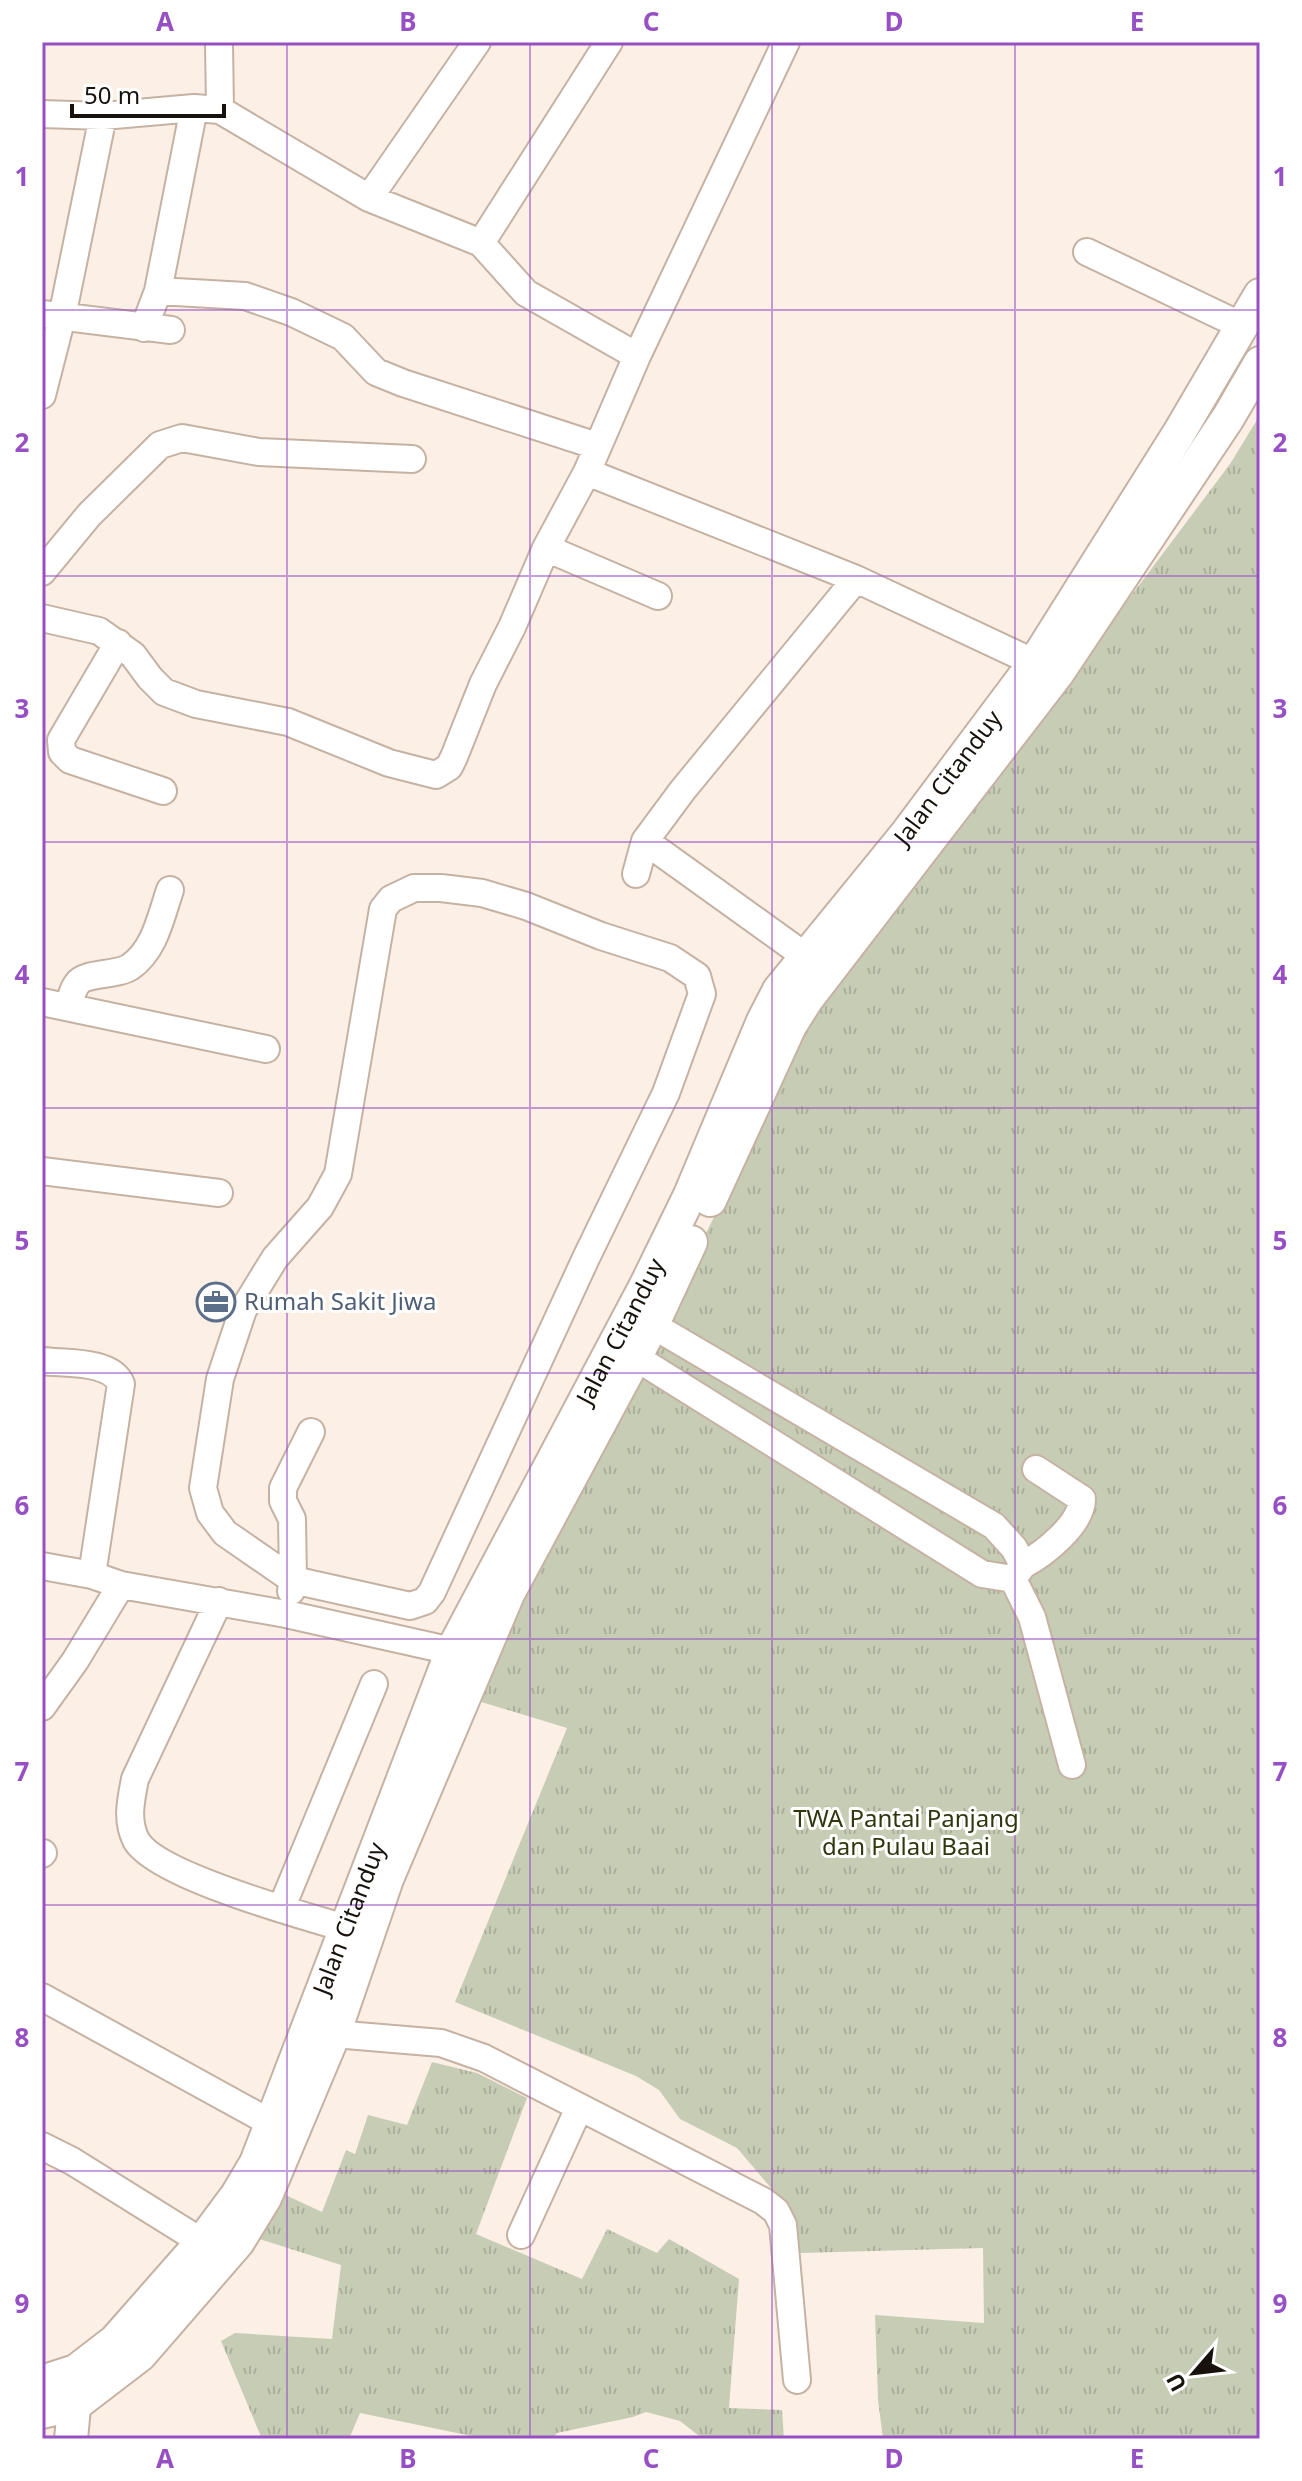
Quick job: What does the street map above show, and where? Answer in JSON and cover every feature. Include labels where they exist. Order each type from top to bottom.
[{"type":"main road","name":"Jalan Citanduy","points":[[641,1319],[690,1195],[779,990],[1046,668],[1260,295]]},
{"type":"main road","name":"Jalan Citanduy","points":[[42,2412],[76,2404],[140,2355],[238,2242],[265,2198],[334,2034],[387,1879],[508,1594],[625,1350],[790,1026],[1228,418],[1260,363]]},
{"type":"main road","name":"Jalan Citanduy","points":[[42,2382],[76,2371],[115,2341],[202,2242],[256,2163],[452,1651],[625,1350]]},
{"type":"main road","points":[[71,2439],[76,2404],[76,2371]]},
{"type":"street","points":[[144,328],[158,291],[207,109],[219,42]]},
{"type":"street","points":[[369,198],[477,42]]},
{"type":"street","points":[[481,243],[609,42]]},
{"type":"street","points":[[42,618],[99,631],[133,655],[164,692],[196,704],[288,722],[389,763],[436,775],[449,767],[483,684],[546,548],[587,472],[637,356],[786,42]]},
{"type":"street","points":[[42,114],[103,116],[207,109],[369,198],[481,243],[526,293],[637,356]]},
{"type":"street","points":[[42,395],[52,316],[103,116]]},
{"type":"street","points":[[1087,252],[1242,326]]},
{"type":"street","points":[[158,291],[245,296],[291,312],[343,337],[376,372],[597,446]]},
{"type":"street","points":[[52,316],[171,330]]},
{"type":"street","points":[[42,572],[89,515],[160,445],[182,438],[259,452],[412,459]]},
{"type":"street","points":[[587,472],[856,579],[1046,668]]},
{"type":"street","points":[[546,548],[658,596]]},
{"type":"street","points":[[636,874],[645,841],[682,791],[856,579]]},
{"type":"street","points":[[118,643],[61,740],[62,752],[70,760],[163,791]]},
{"type":"street","points":[[645,841],[805,956]]},
{"type":"street","points":[[414,888],[482,893],[670,958],[697,976],[702,994],[666,1093],[432,1592],[425,1601],[410,1606],[293,1580],[225,1533],[210,1513],[203,1488],[220,1379],[243,1310],[275,1258],[320,1207],[338,1174],[383,909],[391,899],[414,888]]},
{"type":"street","points":[[68,1007],[81,979],[129,968],[140,956],[152,942],[170,890]]},
{"type":"street","points":[[42,1002],[266,1049]]},
{"type":"street","points":[[42,1171],[219,1193]]},
{"type":"street","points":[[641,1319],[994,1526],[1014,1548],[1072,1765]]},
{"type":"street","points":[[625,1350],[982,1574],[1018,1572],[1052,1546],[1082,1507],[1082,1499],[1036,1469]]},
{"type":"street","points":[[42,1361],[107,1369],[117,1375],[121,1384],[92,1575]]},
{"type":"street","points":[[286,1614],[293,1580],[292,1519],[283,1501],[283,1488],[311,1432]]},
{"type":"street","points":[[42,1566],[92,1575],[121,1585],[286,1614],[452,1651]]},
{"type":"street","points":[[45,1700],[121,1585]]},
{"type":"street","points":[[219,1601],[135,1779],[130,1806],[131,1828],[138,1843],[158,1861],[233,1893],[345,1928]]},
{"type":"street","points":[[281,1909],[374,1684]]},
{"type":"street","points":[[42,1997],[271,2123]]},
{"type":"street","points":[[334,2034],[441,2043],[484,2058],[763,2201],[776,2211],[783,2225],[797,2380]]},
{"type":"street","points":[[521,2235],[579,2108]]},
{"type":"street","points":[[42,2146],[72,2161],[202,2242]]},
{"type":"green space","name":"TWA Pantai Panjang dan Pulau Baai","points":[[1260,415],[1260,2439],[883,2439],[878,2400],[875,2315],[984,2323],[983,2248],[801,2253],[790,2242],[777,2195],[737,2148],[680,2119],[659,2090],[636,2076],[455,2002],[567,1728],[478,1701],[526,1597],[809,1025],[1230,464]]},
{"type":"green space","points":[[432,2062],[477,2073],[527,2098],[476,2234],[582,2279],[607,2229],[657,2253],[669,2239],[739,2279],[729,2408],[782,2410],[784,2439],[703,2439],[680,2421],[646,2412],[557,2433],[553,2439],[486,2439],[360,2413],[349,2439],[262,2439],[221,2341],[235,2333],[332,2339],[341,2265],[250,2236],[277,2191],[322,2212],[346,2150],[355,2154],[368,2115],[407,2125]]},
{"type":"place","name":"Rumah Sakit Jiwa","points":[[216,1302]]}]
